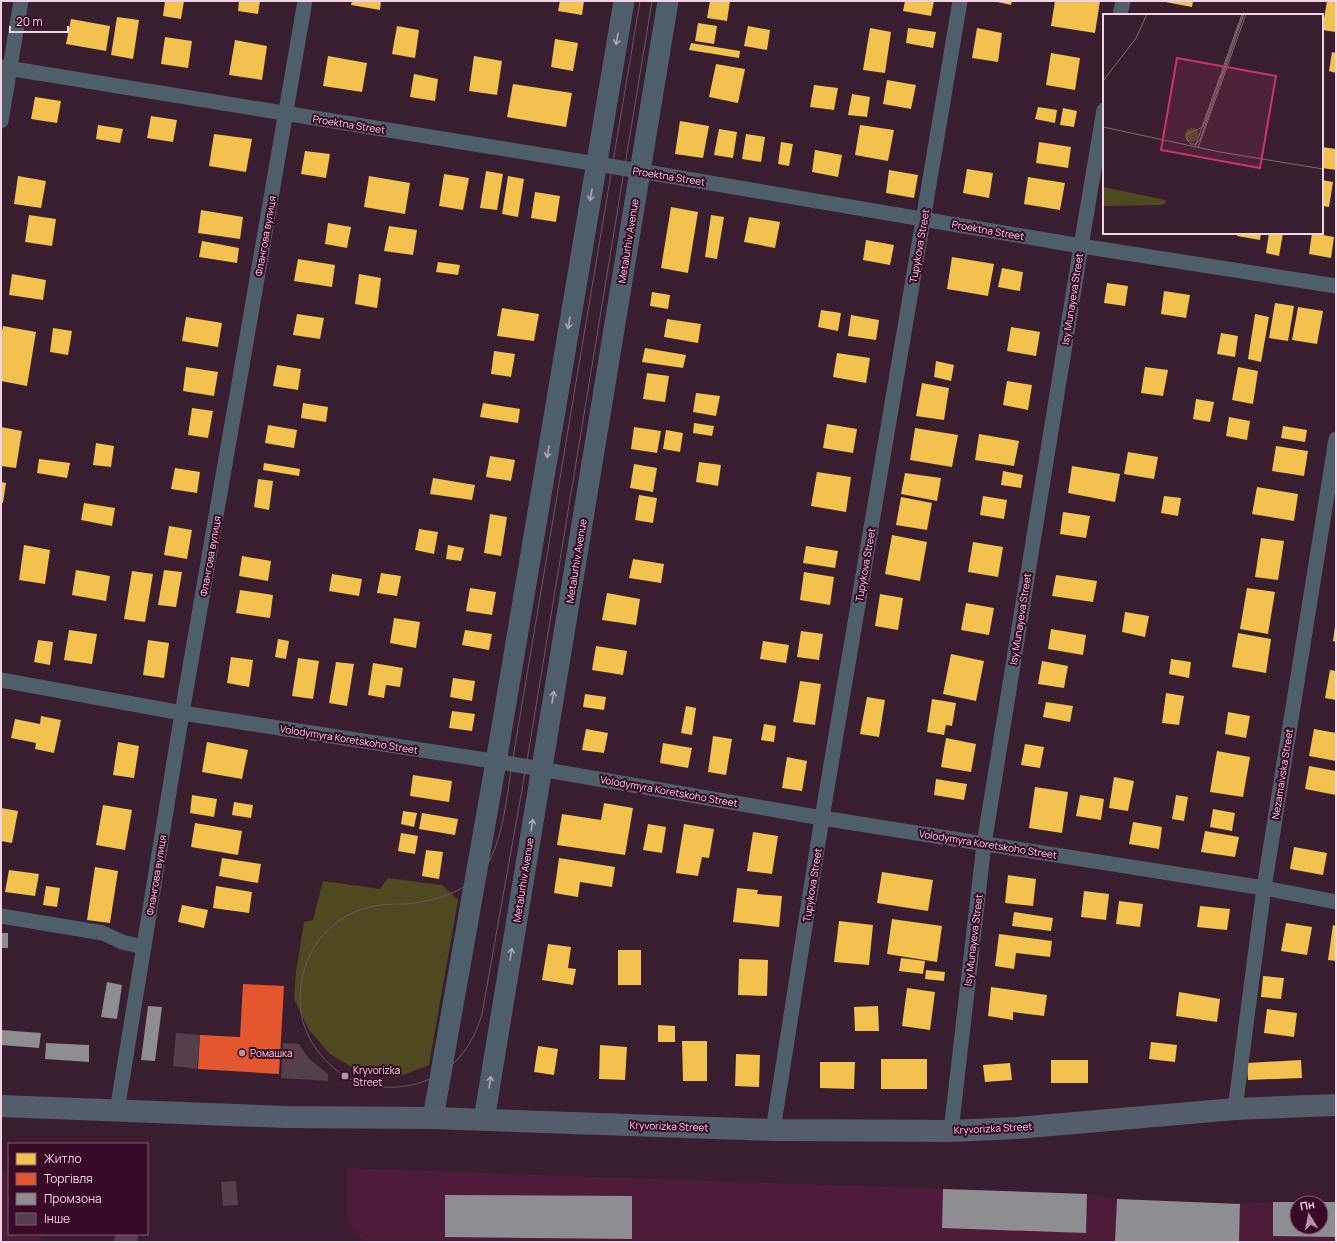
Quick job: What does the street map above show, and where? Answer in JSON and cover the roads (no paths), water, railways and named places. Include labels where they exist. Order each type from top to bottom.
[{"type":"main road","points":[[433,1118],[496,762],[624,1]]},
{"type":"main road","name":"Metalurhiv Avenue","points":[[484,1120],[668,1]]},
{"type":"main road","name":"Kryvorizka Street","points":[[1,1106],[285,1117],[433,1118],[772,1130],[951,1131],[1017,1128],[1235,1109],[1336,1105]]},
{"type":"street","points":[[1,122],[5,68],[21,1]]},
{"type":"street","name":"Флангова вулиця","points":[[117,1111],[182,713],[305,1]]},
{"type":"street","name":"Tupykova Street","points":[[772,1130],[822,818],[960,1]]},
{"type":"street","points":[[1120,14],[1123,1]]},
{"type":"street","name":"Proektna Street","points":[[5,68],[640,171],[1081,246],[1336,286]]},
{"type":"street","name":"Isy Munayeva Street","points":[[951,1131],[984,844],[1103,116]]},
{"type":"street","name":"Nezamaivska Street","points":[[1235,1109],[1264,888],[1336,439]]},
{"type":"street","name":"Volodymyra Koretskoho Street","points":[[1,680],[182,713],[541,769],[822,818],[1264,888],[1336,902]]},
{"type":"street","points":[[1,916],[103,933],[122,942],[144,947]]},
{"type":"tram line","points":[[640,1],[505,809],[502,826],[492,856],[484,869],[475,879],[454,892],[422,902],[370,907],[341,919],[319,940],[305,967],[301,983],[300,999],[303,1022],[307,1032],[312,1042],[325,1060],[343,1075],[360,1083],[379,1087],[407,1086],[429,1080],[440,1074],[459,1058],[473,1038],[482,1014],[526,767],[652,1]]},
{"type":"place","name":"Ромашка","points":[[242,1053]]},
{"type":"place","name":"Kryvorizka Street","points":[[345,1076]]}]
